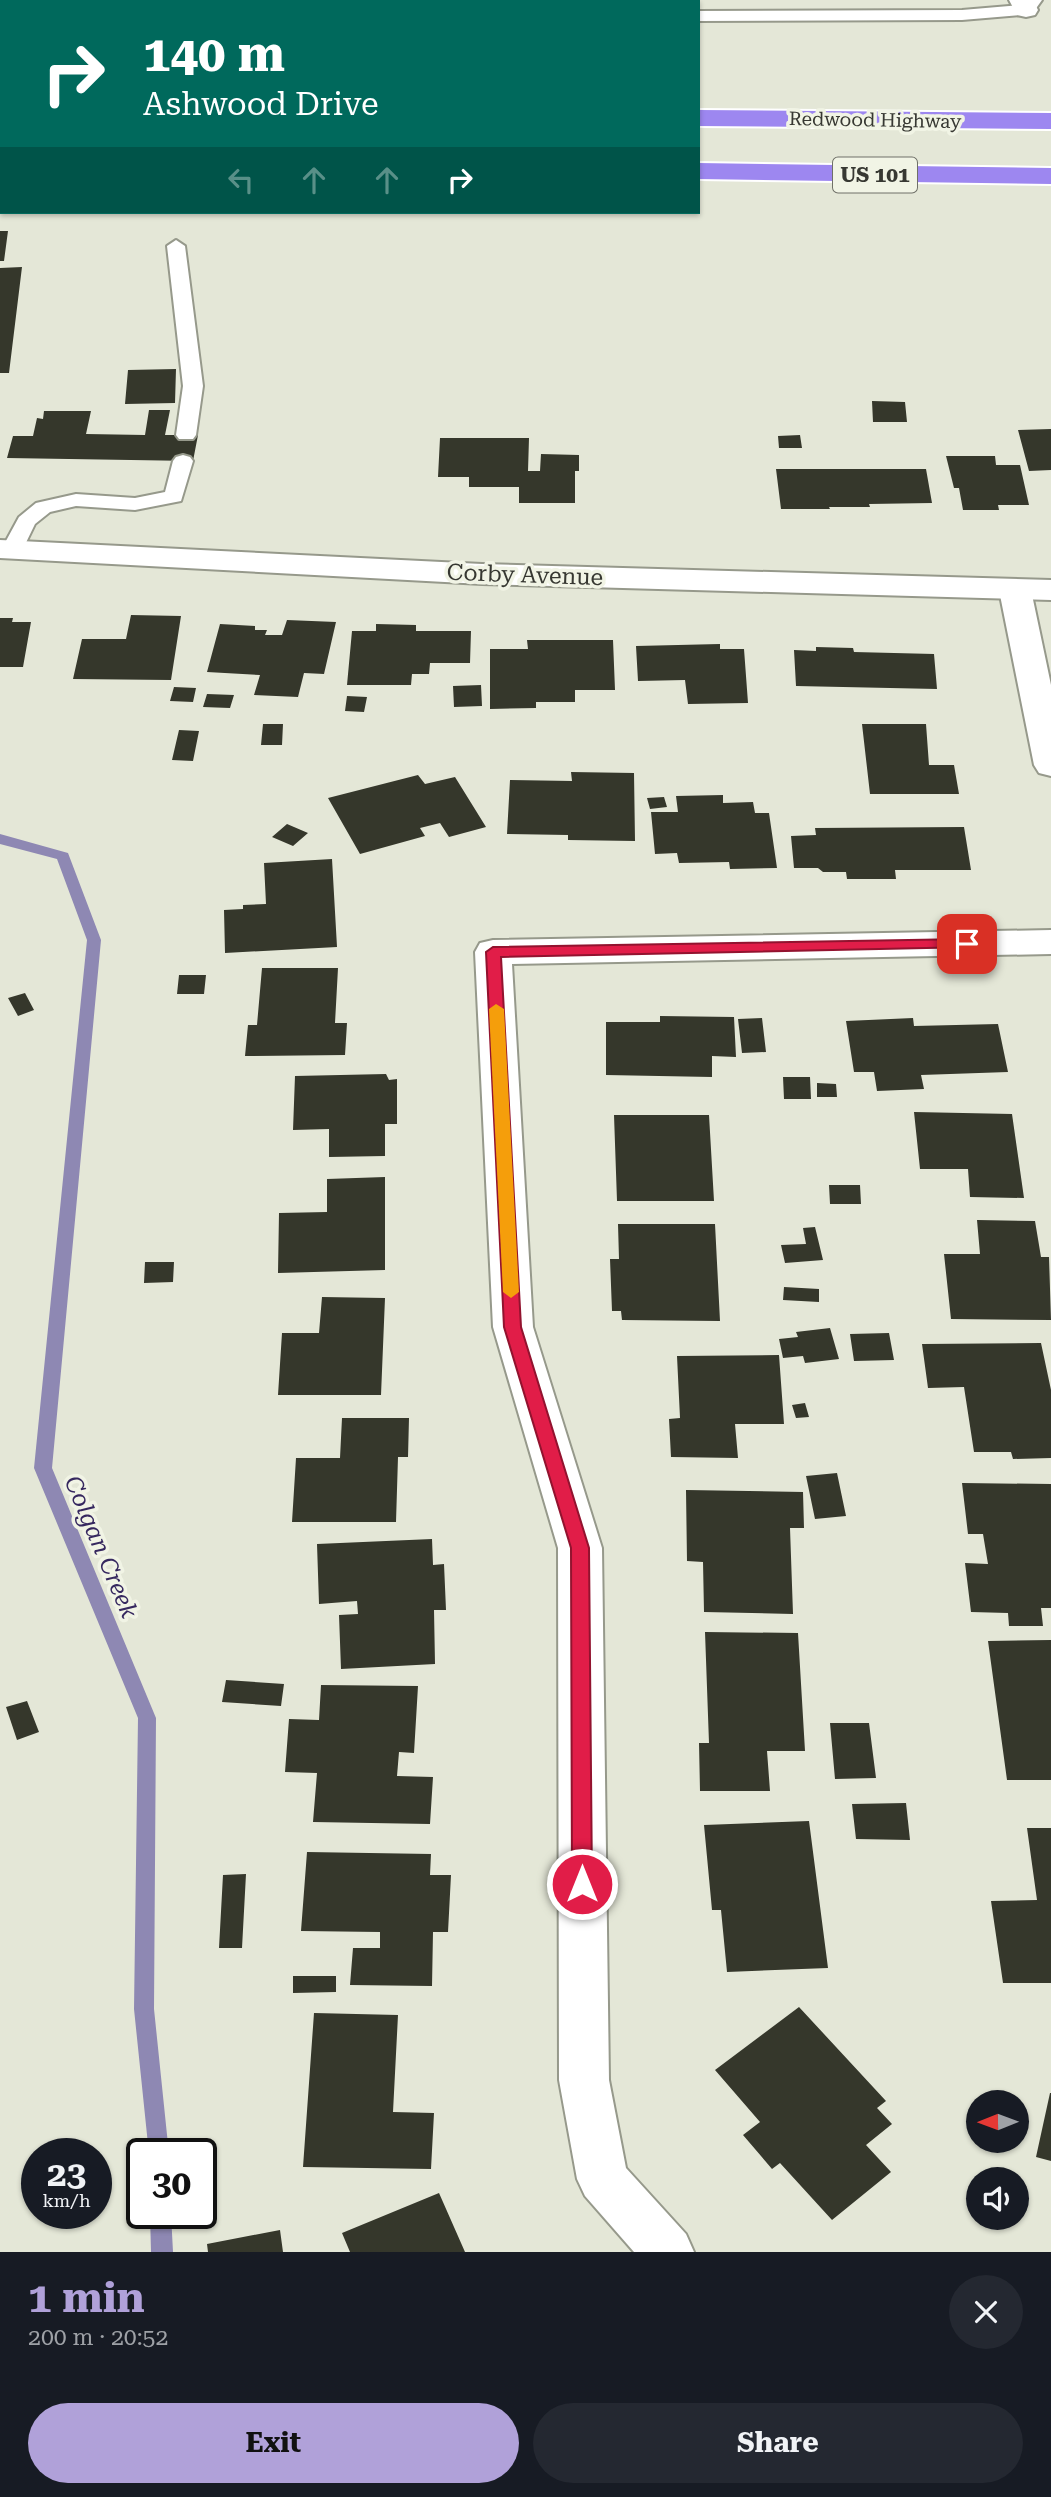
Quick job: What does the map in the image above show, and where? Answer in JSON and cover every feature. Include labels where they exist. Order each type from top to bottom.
[{"type":"highway","name":"Redwood Highway","points":[[700,118],[1051,121]]},
{"type":"highway","name":"US 101","points":[[700,171],[1051,176]]},
{"type":"street","name":"Corby Avenue","points":[[6,550],[482,574],[1051,590]]},
{"type":"street","points":[[1015,590],[1051,765]]},
{"type":"street","points":[[668,2252],[603,2179],[584,2080],[580,1548],[513,1327],[493,952],[1051,943]]},
{"type":"lane","points":[[700,16],[962,15],[1027,3]]},
{"type":"lane","points":[[176,246],[193,386],[186,435]]},
{"type":"lane","points":[[6,550],[26,520],[43,508],[76,500],[135,504],[174,497],[183,461]]},
{"type":"building","points":[[0,231],[8,231],[4,261],[0,261]]},
{"type":"building","points":[[22,267],[9,373],[0,373],[0,268]]},
{"type":"building","points":[[176,369],[175,403],[125,404],[128,370]]},
{"type":"building","points":[[872,401],[905,402],[907,422],[873,422]]},
{"type":"building","points":[[149,410],[170,410],[165,435],[198,435],[193,461],[7,458],[13,436],[33,436],[37,418],[43,419],[44,411],[91,411],[86,434],[145,435]]},
{"type":"building","points":[[1051,429],[1051,470],[1029,471],[1018,430]]},
{"type":"building","points":[[800,435],[802,448],[779,448],[778,436]]},
{"type":"building","points":[[440,438],[529,438],[528,471],[540,471],[541,454],[579,455],[579,471],[575,471],[575,503],[519,503],[519,487],[469,487],[469,477],[438,477]]},
{"type":"building","points":[[946,456],[995,456],[996,465],[1020,465],[1029,505],[998,505],[999,510],[963,510],[959,488],[954,488]]},
{"type":"building","points":[[776,469],[926,469],[932,503],[781,509]]},
{"type":"building","points":[[131,615],[181,616],[171,680],[73,679],[82,639],[126,639]]},
{"type":"building","points":[[0,618],[13,618],[12,622],[31,622],[23,667],[0,667]]},
{"type":"building","points":[[287,620],[336,622],[324,674],[304,673],[298,697],[254,695],[260,675],[207,672],[220,624],[255,626],[255,630],[267,630],[265,635],[282,635]]},
{"type":"building","points":[[376,624],[416,625],[416,631],[471,631],[470,663],[430,663],[429,674],[412,674],[411,685],[347,685],[352,631],[376,631]]},
{"type":"building","points":[[527,640],[613,640],[615,690],[575,690],[575,702],[536,702],[536,708],[490,709],[490,649],[528,649]]},
{"type":"building","points":[[720,644],[720,649],[744,649],[748,703],[688,704],[685,680],[638,681],[636,646]]},
{"type":"building","points":[[816,647],[853,648],[854,652],[934,654],[937,689],[796,686],[794,650],[816,651]]},
{"type":"building","points":[[481,685],[482,706],[454,707],[453,686]]},
{"type":"building","points":[[174,687],[196,688],[193,702],[170,701]]},
{"type":"building","points":[[207,694],[234,695],[230,708],[203,707]]},
{"type":"building","points":[[347,696],[367,697],[364,712],[345,711]]},
{"type":"building","points":[[263,724],[283,724],[282,745],[261,745]]},
{"type":"building","points":[[862,724],[926,724],[929,765],[954,765],[959,794],[870,794]]},
{"type":"building","points":[[179,730],[199,731],[193,761],[172,760]]},
{"type":"building","points":[[571,772],[634,773],[635,841],[568,840],[568,835],[507,834],[510,780],[572,781]]},
{"type":"building","points":[[418,775],[425,784],[455,777],[486,827],[449,837],[440,823],[420,828],[425,836],[360,854],[328,798]]},
{"type":"building","points":[[723,795],[723,803],[753,802],[755,813],[769,813],[777,868],[730,869],[729,862],[679,863],[677,853],[655,854],[651,812],[678,812],[676,796]]},
{"type":"building","points":[[664,797],[667,807],[650,809],[647,798]]},
{"type":"building","points":[[287,824],[308,833],[293,846],[272,837]]},
{"type":"building","points":[[964,827],[971,870],[895,870],[896,879],[847,879],[846,872],[794,868],[791,836],[816,835],[815,828]]},
{"type":"building","points":[[332,859],[337,947],[225,953],[224,910],[243,909],[243,905],[266,904],[264,863]]},
{"type":"building","points":[[262,968],[338,968],[335,1023],[347,1023],[345,1055],[245,1056],[248,1025],[257,1025]]},
{"type":"building","points":[[179,975],[206,975],[204,994],[177,994]]},
{"type":"building","points":[[25,993],[34,1010],[18,1016],[8,998]]},
{"type":"building","points":[[660,1016],[734,1017],[736,1057],[712,1056],[712,1077],[606,1075],[606,1022],[660,1022]]},
{"type":"building","points":[[762,1018],[766,1052],[742,1053],[738,1019]]},
{"type":"building","points":[[913,1018],[914,1026],[998,1024],[1008,1072],[921,1075],[924,1089],[877,1091],[874,1072],[854,1072],[846,1021]]},
{"type":"building","points":[[386,1074],[389,1080],[397,1079],[397,1124],[385,1124],[385,1156],[329,1157],[329,1129],[293,1130],[295,1076]]},
{"type":"building","points":[[783,1077],[810,1077],[811,1099],[784,1099]]},
{"type":"building","points":[[817,1083],[836,1084],[837,1097],[817,1097]]},
{"type":"building","points":[[914,1112],[1012,1114],[1024,1198],[970,1197],[968,1169],[920,1169]]},
{"type":"building","points":[[614,1115],[709,1115],[714,1201],[617,1201]]},
{"type":"building","points":[[385,1177],[385,1270],[278,1273],[279,1213],[327,1212],[327,1179]]},
{"type":"building","points":[[829,1185],[860,1185],[861,1204],[830,1204]]},
{"type":"building","points":[[977,1220],[1035,1221],[1041,1257],[1049,1257],[1051,1320],[951,1319],[944,1254],[980,1254]]},
{"type":"building","points":[[618,1224],[715,1224],[720,1321],[622,1320],[621,1311],[612,1311],[610,1259],[619,1259]]},
{"type":"building","points":[[815,1227],[823,1260],[785,1263],[781,1245],[806,1244],[803,1228]]},
{"type":"building","points":[[145,1262],[174,1262],[173,1282],[144,1283]]},
{"type":"building","points":[[784,1287],[819,1289],[819,1302],[783,1300]]},
{"type":"building","points":[[322,1297],[385,1298],[381,1395],[278,1395],[282,1333],[319,1333]]},
{"type":"building","points":[[830,1328],[839,1359],[805,1363],[803,1356],[783,1358],[779,1339],[798,1337],[796,1332]]},
{"type":"building","points":[[889,1333],[894,1360],[854,1361],[850,1334]]},
{"type":"building","points":[[1041,1343],[1051,1390],[1051,1458],[1013,1459],[1011,1452],[974,1452],[964,1387],[928,1388],[922,1344]]},
{"type":"building","points":[[779,1355],[784,1424],[735,1424],[738,1458],[671,1457],[669,1419],[680,1418],[677,1356]]},
{"type":"building","points":[[805,1403],[809,1417],[796,1418],[792,1405]]},
{"type":"building","points":[[342,1418],[409,1418],[408,1457],[398,1457],[396,1522],[292,1522],[296,1458],[340,1458]]},
{"type":"building","points":[[837,1473],[846,1516],[815,1519],[806,1476]]},
{"type":"building","points":[[962,1483],[1051,1484],[1051,1608],[1041,1608],[1043,1626],[1009,1626],[1008,1613],[971,1612],[965,1563],[988,1564],[983,1534],[968,1534]]},
{"type":"building","points":[[686,1490],[803,1492],[804,1528],[790,1528],[793,1614],[704,1612],[703,1562],[687,1561]]},
{"type":"building","points":[[432,1539],[433,1565],[444,1564],[446,1610],[434,1610],[435,1664],[341,1669],[339,1615],[358,1614],[357,1601],[319,1604],[317,1544]]},
{"type":"building","points":[[705,1632],[798,1633],[805,1751],[767,1751],[770,1791],[700,1791],[699,1743],[709,1743]]},
{"type":"building","points":[[1051,1640],[1051,1780],[1007,1780],[988,1641]]},
{"type":"building","points":[[226,1680],[284,1684],[281,1706],[222,1702]]},
{"type":"building","points":[[321,1685],[418,1686],[414,1753],[399,1752],[397,1776],[433,1777],[430,1824],[313,1822],[317,1773],[285,1772],[289,1719],[319,1720]]},
{"type":"building","points":[[27,1701],[39,1732],[17,1740],[6,1707]]},
{"type":"building","points":[[830,1723],[869,1723],[876,1778],[835,1779]]},
{"type":"building","points":[[906,1803],[910,1840],[856,1839],[852,1804]]},
{"type":"building","points":[[809,1821],[828,1968],[727,1972],[721,1910],[712,1910],[704,1825]]},
{"type":"building","points":[[1027,1828],[1051,1828],[1051,1983],[1003,1983],[991,1901],[1037,1900]]},
{"type":"building","points":[[307,1852],[431,1854],[430,1875],[451,1875],[448,1932],[433,1932],[432,1986],[350,1985],[353,1948],[380,1948],[380,1932],[301,1931]]},
{"type":"building","points":[[246,1874],[242,1948],[219,1948],[223,1875]]},
{"type":"building","points":[[293,1976],[336,1976],[336,1992],[293,1993]]},
{"type":"building","points":[[799,2007],[886,2101],[877,2108],[892,2124],[866,2145],[891,2172],[832,2220],[780,2163],[772,2169],[743,2135],[760,2122],[715,2070]]},
{"type":"building","points":[[314,2013],[398,2015],[393,2112],[434,2113],[431,2169],[303,2167]]},
{"type":"building","points":[[1051,2093],[1051,2161],[1036,2157]]},
{"type":"building","points":[[439,2193],[465,2252],[350,2252],[342,2233]]},
{"type":"building","points":[[280,2230],[283,2252],[208,2252],[207,2244]]},
{"type":"waterway","name":"Colgan Creek","points":[[0,839],[63,856],[94,940],[43,1468],[147,1718],[144,2009],[157,2138]]},
{"type":"waterway","name":"Colgan Creek","points":[[161,2229],[162,2252]]},
{"type":"slow traffic","points":[[496,1009],[511,1292]]},
{"type":"route","points":[[582,1884],[580,1548],[513,1327],[493,952],[967,944]]}]
